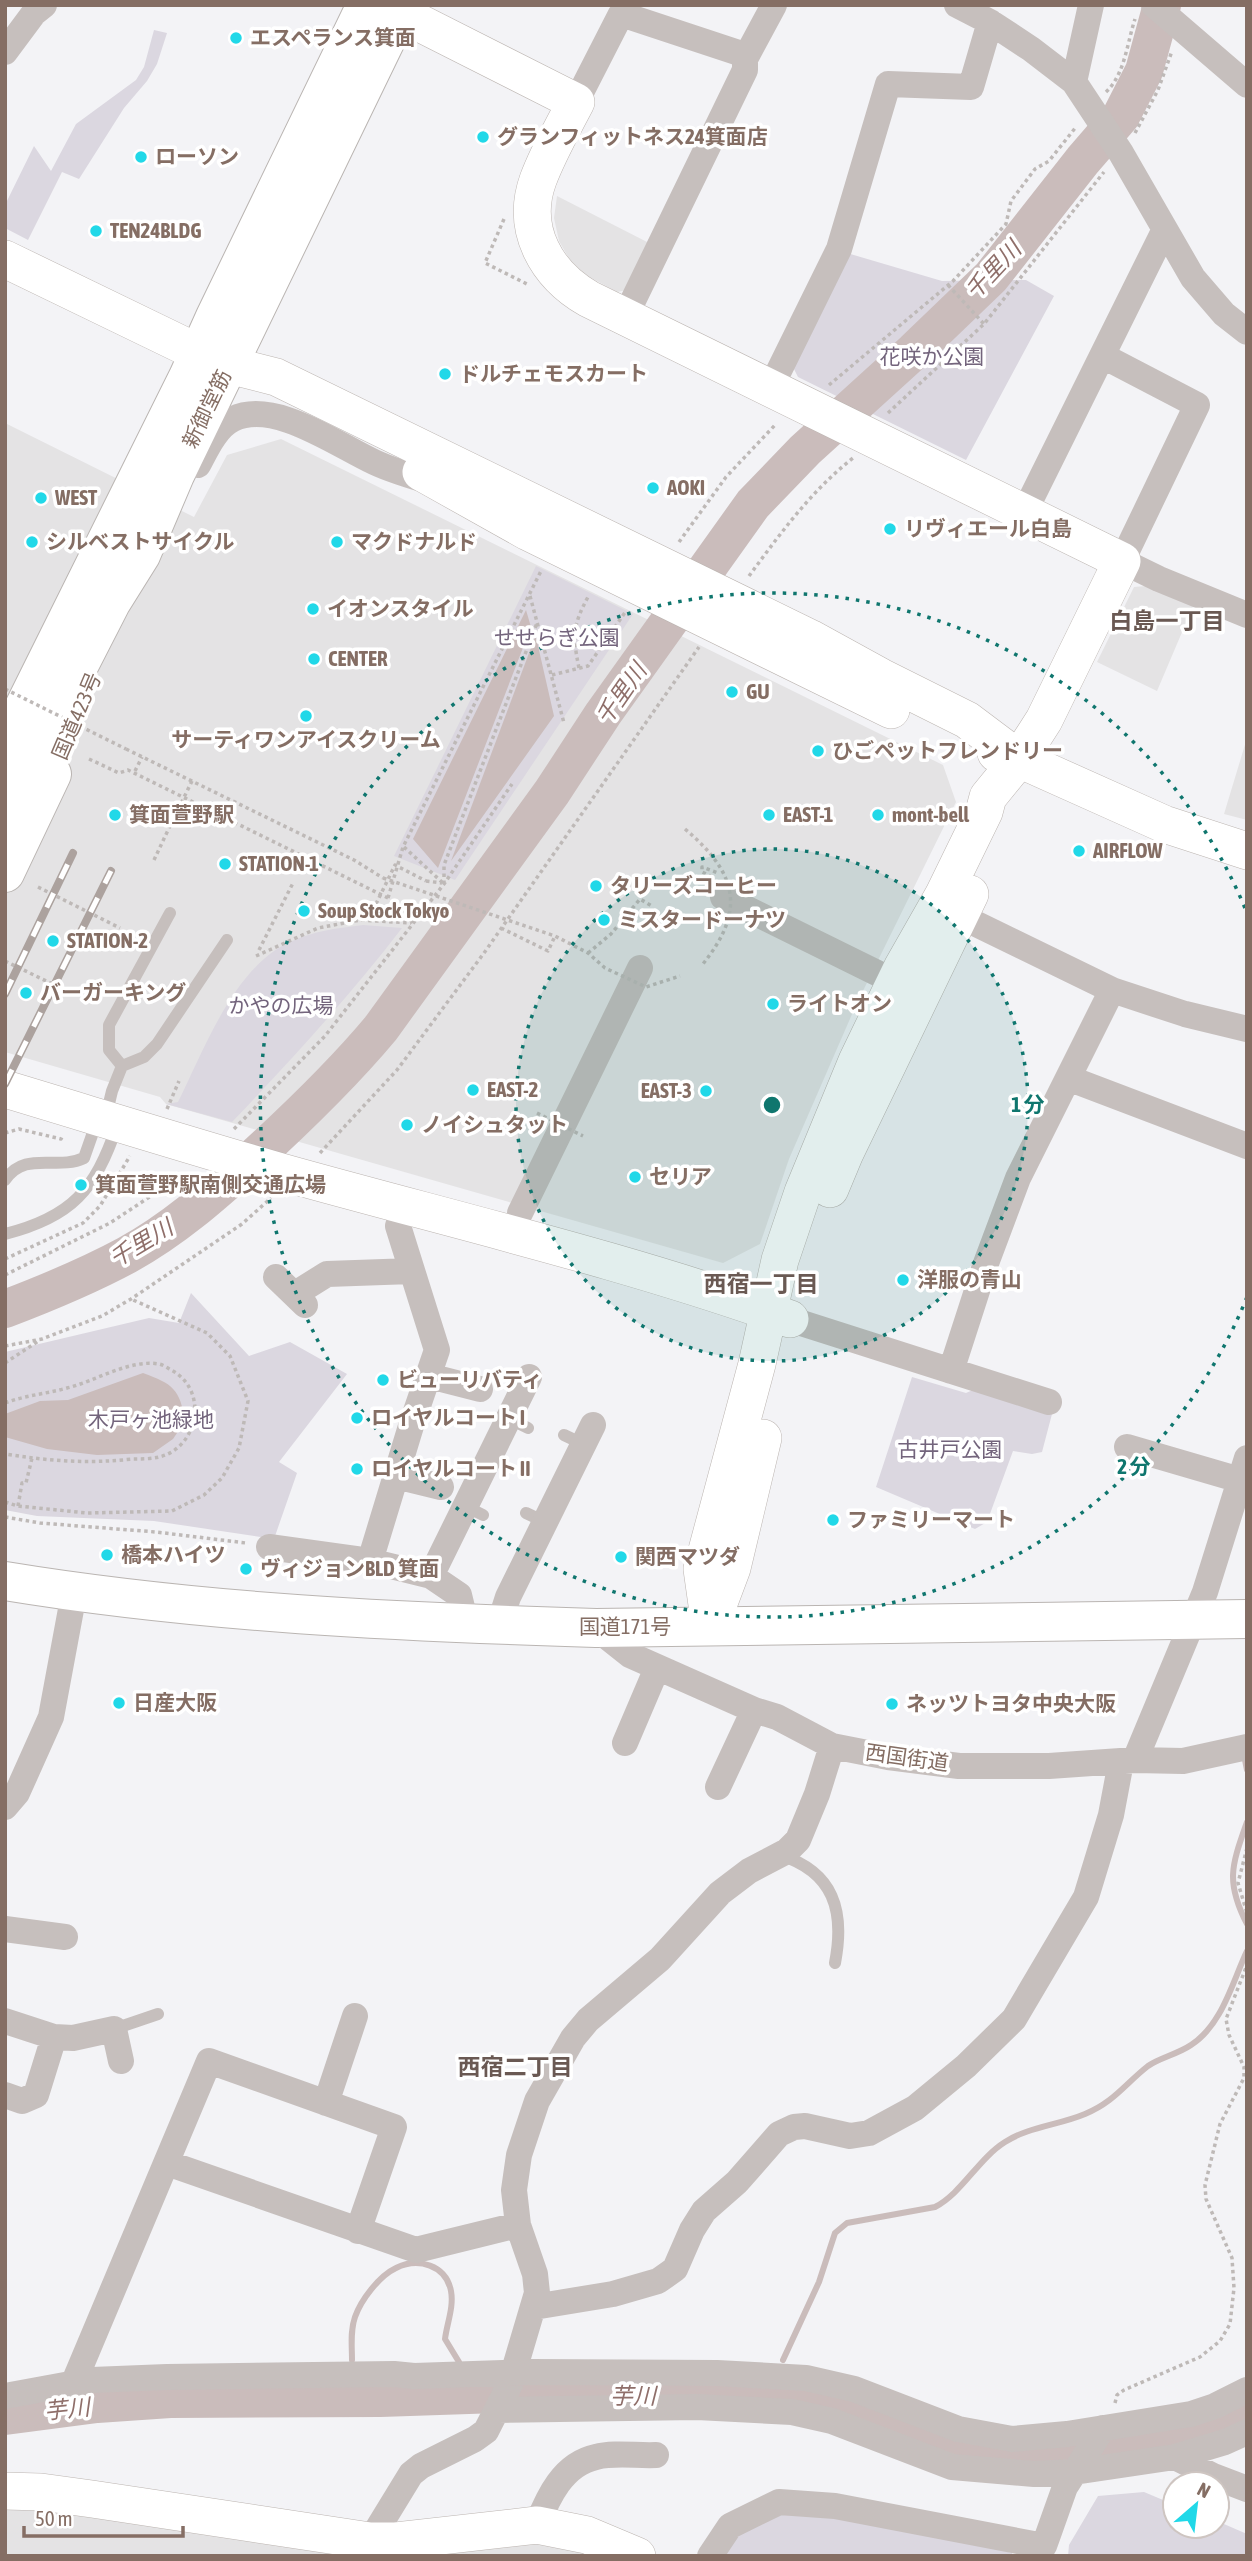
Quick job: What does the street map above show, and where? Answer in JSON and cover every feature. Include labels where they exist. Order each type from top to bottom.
[{"type":"highway","name":"新御堂筋","points":[[5,746],[74,604],[214,359],[389,8]]},
{"type":"highway","name":"新御堂筋","points":[[5,810],[111,603],[141,555],[175,475],[214,359]]},
{"type":"highway","name":"国道423号","points":[[22,880],[141,555]]},
{"type":"highway","points":[[5,709],[74,604]]},
{"type":"highway","name":"国道171号","points":[[5,1581],[70,1592],[227,1608],[483,1625],[596,1628],[1247,1619]]},
{"type":"street","points":[[5,52],[34,13],[44,5]]},
{"type":"street","points":[[625,317],[744,70],[745,60],[774,5]]},
{"type":"street","points":[[957,5],[990,22],[1074,82],[1121,153],[1193,278],[1224,314],[1247,332]]},
{"type":"street","points":[[1074,82],[1091,5]]},
{"type":"street","points":[[389,8],[576,102]]},
{"type":"street","points":[[1145,11],[1177,25],[1247,85]]},
{"type":"street","points":[[745,60],[739,52],[621,14],[538,181],[533,202],[535,233],[547,263],[561,280],[774,406],[821,399],[869,433],[1024,513],[1178,587],[1247,615]]},
{"type":"street","points":[[774,406],[839,249],[888,84],[971,87],[990,22]]},
{"type":"street","points":[[1024,513],[1164,231]]},
{"type":"street","points":[[5,259],[214,359],[276,377],[720,611],[961,743],[1019,759],[1164,824],[1247,851]]},
{"type":"street","points":[[710,1626],[732,1568],[780,1315],[780,1260],[833,1116],[902,968],[984,813],[988,797],[1019,759],[1044,720],[1197,405],[1103,356]]},
{"type":"street","points":[[214,359],[247,384],[384,450],[528,532],[657,580]]},
{"type":"street","points":[[141,555],[167,523],[212,440],[229,421],[247,414],[266,414],[286,420],[376,463],[443,485]]},
{"type":"street","points":[[780,1315],[805,1261],[837,1170],[1006,822],[1019,759]]},
{"type":"street","points":[[718,882],[877,973]]},
{"type":"street","points":[[960,916],[1112,990],[1185,1014],[1247,1029]]},
{"type":"street","points":[[520,1213],[640,968]]},
{"type":"street","points":[[951,1371],[985,1266],[1018,1178],[1112,990]]},
{"type":"street","points":[[1068,1078],[1247,1146]]},
{"type":"street","points":[[5,1089],[214,1151],[283,1181],[406,1204],[715,1293],[1049,1402]]},
{"type":"street","points":[[370,1561],[437,1350],[398,1226],[406,1204]]},
{"type":"street","points":[[292,1292],[327,1274],[412,1271]]},
{"type":"street","points":[[429,1376],[480,1389]]},
{"type":"street","points":[[430,1576],[474,1510],[518,1423],[528,1377]]},
{"type":"street","points":[[270,1547],[370,1561],[430,1576],[458,1595],[483,1625],[508,1597],[535,1517],[580,1435]]},
{"type":"street","points":[[534,2307],[613,2294],[658,2281],[675,2269],[692,2230],[704,2211],[737,2182],[779,2134],[794,2127],[805,2126],[860,2136],[890,2123],[915,2108],[966,2066],[1014,2019],[1086,1897],[1128,1761],[1194,1620],[1243,1469],[1127,1447]]},
{"type":"street","points":[[396,1476],[441,1487]]},
{"type":"street","points":[[5,1807],[17,1793],[51,1717],[72,1604],[70,1592]]},
{"type":"street","name":"西国街道","points":[[596,1628],[630,1655],[754,1710],[777,1717],[832,1746],[888,1757],[959,1766],[1049,1766],[1183,1761],[1247,1747]]},
{"type":"street","points":[[625,1743],[657,1668]]},
{"type":"street","points":[[718,1787],[754,1710]]},
{"type":"street","points":[[370,2541],[415,2470],[442,2453],[481,2435],[491,2426],[506,2394],[537,2293],[536,2281],[517,2225],[515,2178],[532,2112],[573,2038],[593,2015],[660,1959],[720,1893],[744,1874],[787,1851],[798,1840],[817,1794],[832,1746]]},
{"type":"street","points":[[5,1929],[65,1937]]},
{"type":"street","points":[[326,2103],[355,2017]]},
{"type":"street","points":[[5,2021],[54,2037],[73,2038],[114,2029],[121,2061]]},
{"type":"street","points":[[5,2095],[22,2101],[36,2095],[54,2037]]},
{"type":"street","points":[[74,2382],[209,2061],[394,2127],[358,2231]]},
{"type":"street","points":[[167,2163],[416,2250],[517,2225]]},
{"type":"street","points":[[506,2394],[717,2372],[776,2375],[839,2385],[958,2429],[996,2437],[1032,2438],[1098,2435],[1191,2414],[1215,2406],[1247,2390]]},
{"type":"street","points":[[5,2396],[74,2382],[167,2377],[792,2412],[832,2421],[952,2468],[1005,2473],[1077,2468],[1175,2456],[1225,2442],[1247,2432]]},
{"type":"street","points":[[710,2556],[730,2526],[779,2502],[835,2506],[1044,2546],[1065,2487],[1098,2435]]},
{"type":"street","points":[[537,2525],[551,2492],[577,2464],[597,2456],[656,2455]]},
{"type":"street","points":[[1175,2456],[1213,2476],[1247,2489]]},
{"type":"street","points":[[5,2491],[79,2497],[370,2541],[397,2541],[537,2525],[587,2535],[637,2556]]},
{"type":"lane","points":[[122,1066],[109,1050],[108,1024],[170,913]]},
{"type":"lane","points":[[5,1234],[55,1217],[71,1206],[98,1172],[107,1156],[112,1091],[122,1066],[144,1057],[158,1044],[227,940]]},
{"type":"lane","points":[[5,1180],[12,1171],[24,1164],[71,1163],[83,1158],[108,1119]]},
{"type":"lane","points":[[780,1854],[810,1868],[826,1884],[839,1927],[835,1963]]},
{"type":"lane","points":[[114,2029],[158,2014]]},
{"type":"path","points":[[821,399],[948,285],[1006,224],[1011,201],[1035,169],[1049,161],[1091,106],[1114,85],[1145,11]]},
{"type":"path","points":[[317,1156],[397,1070],[501,928],[720,611],[788,523],[869,433],[984,324],[1133,138],[1158,90],[1177,25]]},
{"type":"path","points":[[505,217],[485,262],[531,286]]},
{"type":"path","points":[[948,285],[984,324]]},
{"type":"path","points":[[552,676],[588,666],[657,580],[774,406]]},
{"type":"path","points":[[388,898],[403,847],[547,560]]},
{"type":"path","points":[[579,668],[573,640],[577,618],[594,583]]},
{"type":"path","points":[[530,594],[564,723]]},
{"type":"path","points":[[444,884],[444,865],[537,623]]},
{"type":"path","points":[[5,689],[354,860],[387,881],[555,936],[588,953],[606,968],[646,987],[680,976]]},
{"type":"path","points":[[135,771],[142,757]]},
{"type":"path","points":[[89,759],[119,773],[128,770],[388,898],[413,923]]},
{"type":"path","points":[[154,860],[192,781]]},
{"type":"path","points":[[5,1275],[110,1223],[214,1151],[325,1035],[444,884],[512,784]]},
{"type":"path","points":[[685,829],[703,844],[721,866],[730,884],[726,926],[714,950],[702,965]]},
{"type":"path","points":[[403,847],[444,884]]},
{"type":"path","points":[[376,904],[395,865],[426,881],[444,884]]},
{"type":"path","points":[[22,880],[120,928]]},
{"type":"path","points":[[259,950],[293,883]]},
{"type":"path","points":[[588,953],[611,934],[640,899],[652,905]]},
{"type":"path","points":[[256,956],[318,928],[360,920],[413,923]]},
{"type":"path","points":[[501,928],[548,951],[555,936]]},
{"type":"path","points":[[5,961],[73,994]]},
{"type":"path","points":[[167,1111],[179,1081]]},
{"type":"path","points":[[537,1113],[583,1136]]},
{"type":"path","points":[[5,1133],[19,1129],[61,1139]]},
{"type":"path","points":[[5,1346],[42,1339],[102,1316],[131,1299],[242,1224],[283,1181]]},
{"type":"path","points":[[5,1502],[18,1506],[88,1513],[172,1511],[204,1495],[222,1478],[239,1448],[248,1401],[230,1356],[207,1333],[131,1299]]},
{"type":"path","points":[[6,1362],[42,1339]]},
{"type":"path","points":[[5,1403],[29,1394],[67,1388],[139,1364],[161,1364],[178,1374],[192,1389],[196,1413],[191,1430],[182,1445],[161,1457],[76,1463],[5,1454]]},
{"type":"path","points":[[18,1506],[22,1483],[26,1483],[32,1458]]},
{"type":"path","points":[[5,1517],[270,1547]]},
{"type":"path","points":[[1247,1848],[1238,1883],[1247,1913]]},
{"type":"path","points":[[1098,2435],[1120,2393],[1200,2357],[1220,2341],[1230,2324],[1234,2288],[1232,2258],[1206,2199],[1205,2185],[1220,2124],[1244,2078],[1244,2067],[1226,2023],[1229,2007],[1247,1965]]},
{"type":"shaded area","points":[[557,196],[651,244],[631,289],[617,292],[586,275],[571,262],[559,241],[554,218]]},
{"type":"shaded area","points":[[5,423],[194,517],[227,455],[281,439],[943,765],[956,802],[856,1005],[789,1159],[760,1244],[723,1263],[166,1104],[160,1097],[5,1052]]},
{"type":"shaded area","points":[[1146,586],[1194,604],[1157,691],[1097,662],[1134,587]]},
{"type":"shaded area","points":[[526,610],[531,627],[438,868],[413,839]]},
{"type":"shaded area","points":[[535,637],[554,716],[451,861]]},
{"type":"shaded area","points":[[1247,738],[1247,820],[1224,814]]},
{"type":"shaded area","points":[[143,1373],[173,1389],[181,1402],[185,1421],[173,1439],[153,1453],[97,1455],[47,1449],[5,1437],[5,1414],[40,1401],[68,1400]]},
{"type":"shaded area","points":[[5,2491],[370,2541],[537,2525],[637,2556],[5,2556]]},
{"type":"green space","points":[[154,30],[167,33],[157,64],[147,81],[124,108],[79,179],[62,172],[28,240],[5,228],[5,205],[34,146],[51,171],[76,124],[136,80],[144,67]]},
{"type":"green space","name":"花咲か公園","points":[[847,253],[942,281],[1026,280],[1054,296],[966,460],[798,377],[792,365]]},
{"type":"green space","name":"せせらぎ公園","points":[[536,566],[633,614],[455,880],[394,856]]},
{"type":"green space","name":"かやの広場","points":[[363,925],[402,928],[320,1027],[232,1122],[166,1104],[178,1102],[223,1012],[253,970],[270,954],[308,935]]},
{"type":"green space","name":"木戸ヶ池緑地","points":[[191,1293],[249,1356],[290,1342],[347,1374],[279,1462],[297,1473],[274,1539],[154,1521],[37,1516],[5,1510],[5,1352],[149,1318],[179,1323]]},
{"type":"green space","name":"古井戸公園","points":[[912,1377],[966,1393],[975,1389],[1052,1414],[1042,1452],[1032,1454],[1013,1451],[987,1522],[975,1529],[876,1487]]},
{"type":"green space","points":[[1144,2492],[1161,2499],[1161,2540],[1231,2540],[1231,2527],[1247,2534],[1247,2556],[1068,2556],[1069,2545],[1098,2496]]},
{"type":"green space","points":[[779,2502],[835,2506],[1012,2553],[1012,2556],[710,2556]]},
{"type":"waterway","name":"千里川","points":[[5,1309],[112,1263],[176,1223],[221,1187],[284,1129],[366,1046],[552,792],[603,714],[753,504],[805,450],[991,277],[1121,116],[1144,71],[1162,5]]},
{"type":"waterway","points":[[1245,1760],[1247,1770]]},
{"type":"waterway","points":[[1247,1822],[1233,1873],[1236,1896],[1247,1924]]},
{"type":"waterway","points":[[783,2360],[819,2282],[835,2233],[847,2223],[935,2207],[954,2193],[986,2157],[1005,2142],[1095,2109],[1112,2098],[1148,2066],[1191,2045],[1202,2037],[1218,2015],[1247,1951]]},
{"type":"waterway","points":[[352,2360],[352,2328],[362,2303],[371,2289],[390,2272],[413,2263],[437,2269],[448,2282],[452,2303],[445,2339],[459,2362]]},
{"type":"waterway","points":[[350,2398],[351,2385]]},
{"type":"waterway","points":[[767,2396],[771,2386]]},
{"type":"waterway","name":"芋川","points":[[482,2390],[486,2395]]},
{"type":"waterway","name":"芋川","points":[[5,2416],[97,2404],[170,2399],[380,2398],[498,2394],[767,2396],[836,2408],[929,2444],[955,2451],[1032,2457],[1083,2453],[1178,2439],[1207,2432],[1247,2415]]},
{"type":"railway","points":[[5,994],[73,853]]},
{"type":"railway","points":[[5,1084],[111,871]]},
{"type":"place","name":"エスペランス箕面","points":[[236,38]]},
{"type":"place","name":"グランフィットネス24箕面店","points":[[483,137]]},
{"type":"place","name":"ローソン","points":[[141,157]]},
{"type":"place","name":"TEN24BLDG","points":[[96,231]]},
{"type":"place","name":"ドルチェモスカート","points":[[445,374]]},
{"type":"place","name":"AOKI","points":[[653,488]]},
{"type":"place","name":"WEST","points":[[41,498]]},
{"type":"place","name":"リヴィエール白島","points":[[890,529]]},
{"type":"place","name":"シルベストサイクル","points":[[32,542]]},
{"type":"place","name":"マクドナルド","points":[[337,542]]},
{"type":"place","name":"イオンスタイル","points":[[313,609]]},
{"type":"place","name":"CENTER","points":[[314,659]]},
{"type":"place","name":"GU","points":[[732,692]]},
{"type":"place","name":"サーティワンアイスクリーム","points":[[306,716]]},
{"type":"place","name":"ひごペットフレンドリー","points":[[818,751]]},
{"type":"place","name":"箕面萱野駅","points":[[115,815]]},
{"type":"place","name":"EAST-1","points":[[769,815]]},
{"type":"place","name":"mont-bell","points":[[878,815]]},
{"type":"place","name":"AIRFLOW","points":[[1079,851]]},
{"type":"place","name":"STATION-1","points":[[225,864]]},
{"type":"place","name":"タリーズコーヒー","points":[[596,886]]},
{"type":"place","name":"Soup Stock Tokyo","points":[[304,911]]},
{"type":"place","name":"ミスタードーナツ","points":[[604,920]]},
{"type":"place","name":"STATION-2","points":[[53,941]]},
{"type":"place","name":"バーガーキング","points":[[26,993]]},
{"type":"place","name":"ライトオン","points":[[773,1004]]},
{"type":"place","name":"EAST-2","points":[[473,1090]]},
{"type":"place","name":"EAST-3","points":[[706,1091]]},
{"type":"place","name":"ノイシュタット","points":[[407,1125]]},
{"type":"place","name":"セリア","points":[[635,1177]]},
{"type":"place","name":"箕面萱野駅南側交通広場","points":[[81,1185]]},
{"type":"place","name":"洋服の青山","points":[[903,1280]]},
{"type":"place","name":"ビューリバティ","points":[[383,1380]]},
{"type":"place","name":"ロイヤルコート I","points":[[357,1418]]},
{"type":"place","name":"ロイヤルコート II","points":[[357,1469]]},
{"type":"place","name":"ファミリーマート","points":[[833,1520]]},
{"type":"place","name":"橋本ハイツ","points":[[107,1555]]},
{"type":"place","name":"関西マツダ","points":[[621,1557]]},
{"type":"place","name":"ヴィジョンBLD 箕面","points":[[246,1569]]},
{"type":"place","name":"日産大阪","points":[[119,1703]]},
{"type":"place","name":"ネッツトヨタ中央大阪","points":[[892,1704]]},
{"type":"district","name":"白島一丁目","points":[[1167,621]]},
{"type":"district","name":"西宿一丁目","points":[[761,1284]]},
{"type":"district","name":"西宿二丁目","points":[[515,2067]]}]
